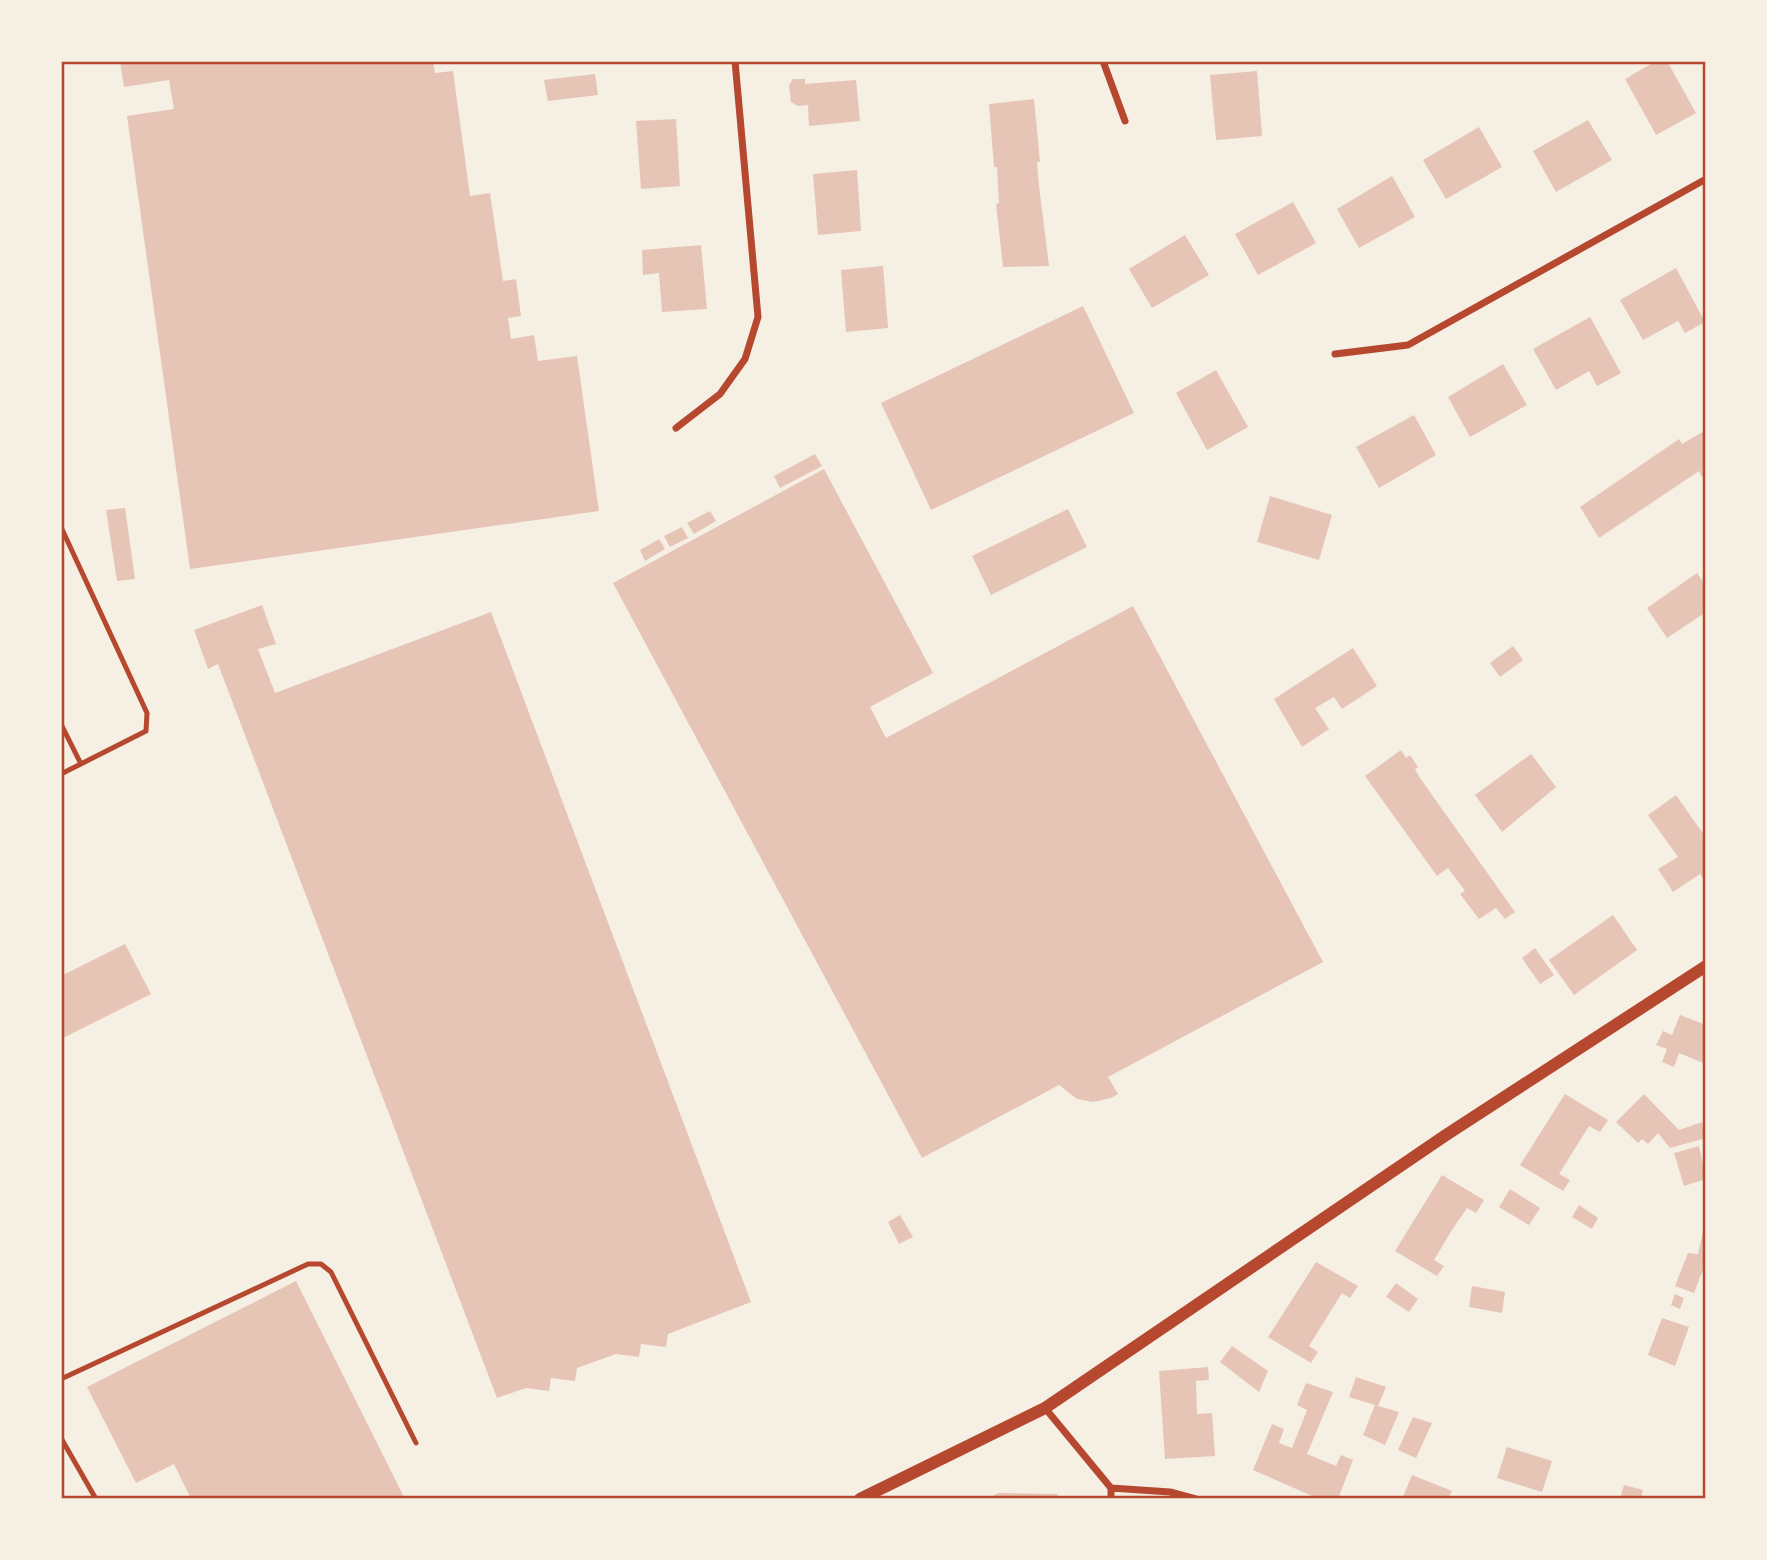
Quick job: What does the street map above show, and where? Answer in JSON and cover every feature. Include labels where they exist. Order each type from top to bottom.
[{"type":"street","points":[[676,428],[720,394],[745,359],[758,317],[735,61]]},
{"type":"street","points":[[1103,61],[1125,121]]},
{"type":"street","points":[[1335,354],[1408,345],[1706,179]]},
{"type":"street","points":[[860,1499],[1045,1408],[1446,1135],[1706,966]]},
{"type":"street","points":[[1045,1408],[1111,1488],[1111,1499]]},
{"type":"street","points":[[1111,1488],[1170,1492],[1196,1499]]},
{"type":"lane","points":[[61,527],[147,713],[146,731],[61,774]]},
{"type":"lane","points":[[61,724],[81,764]]},
{"type":"lane","points":[[61,1379],[308,1264],[321,1265],[331,1272],[416,1443]]},
{"type":"lane","points":[[61,1438],[96,1499]]},
{"type":"building","points":[[120,61],[433,61],[435,73],[453,71],[470,196],[490,193],[503,281],[516,279],[521,316],[508,318],[511,339],[534,335],[538,361],[577,356],[599,511],[190,569],[127,116],[174,109],[169,80],[124,87]]},
{"type":"building","points":[[1656,61],[1667,61],[1696,113],[1656,135],[1625,79]]},
{"type":"building","points":[[1257,71],[1262,136],[1216,140],[1210,75]]},
{"type":"building","points":[[595,74],[598,95],[548,101],[544,80]]},
{"type":"building","points":[[793,79],[805,79],[805,84],[856,80],[860,121],[809,126],[808,105],[798,106],[791,102],[789,85]]},
{"type":"building","points":[[1034,99],[1040,162],[1037,162],[1039,186],[1049,266],[1003,267],[996,204],[999,203],[997,167],[994,167],[989,104]]},
{"type":"building","points":[[676,119],[680,186],[641,189],[636,121]]},
{"type":"building","points":[[1588,120],[1612,160],[1556,192],[1533,151]]},
{"type":"building","points":[[1479,127],[1502,167],[1446,199],[1423,160]]},
{"type":"building","points":[[857,170],[861,231],[818,235],[813,174]]},
{"type":"building","points":[[1392,176],[1415,217],[1359,248],[1337,209]]},
{"type":"building","points":[[1293,202],[1316,243],[1258,275],[1235,234]]},
{"type":"building","points":[[1185,235],[1209,275],[1152,308],[1129,269]]},
{"type":"building","points":[[701,245],[707,309],[662,312],[659,273],[643,275],[642,250]]},
{"type":"building","points":[[883,266],[888,328],[846,332],[841,270]]},
{"type":"building","points":[[1676,268],[1705,322],[1685,333],[1678,321],[1643,340],[1620,300]]},
{"type":"building","points":[[1083,306],[1134,413],[931,510],[881,403]]},
{"type":"building","points":[[1590,317],[1621,373],[1597,386],[1589,371],[1556,390],[1533,349]]},
{"type":"building","points":[[1503,364],[1527,405],[1470,437],[1448,397]]},
{"type":"building","points":[[1216,370],[1248,427],[1207,450],[1176,393]]},
{"type":"building","points":[[1414,415],[1436,455],[1379,488],[1356,447]]},
{"type":"building","points":[[1706,430],[1706,475],[1702,477],[1699,471],[1599,538],[1580,507],[1679,439],[1682,444]]},
{"type":"building","points":[[815,454],[822,466],[780,488],[774,476]]},
{"type":"building","points":[[824,469],[933,673],[870,707],[886,738],[1133,606],[1323,962],[1108,1077],[1118,1094],[1111,1098],[1093,1102],[1077,1099],[1059,1085],[922,1158],[613,583]]},
{"type":"building","points":[[1270,496],[1332,515],[1319,560],[1257,542]]},
{"type":"building","points":[[125,508],[135,579],[117,581],[106,510]]},
{"type":"building","points":[[1068,509],[1087,547],[991,595],[972,556]]},
{"type":"building","points":[[710,511],[716,521],[694,534],[687,523]]},
{"type":"building","points":[[682,527],[688,538],[670,547],[664,536]]},
{"type":"building","points":[[659,539],[665,549],[645,561],[640,550]]},
{"type":"building","points":[[1697,573],[1706,586],[1706,612],[1667,638],[1647,608]]},
{"type":"building","points":[[262,605],[276,644],[258,649],[275,693],[491,612],[751,1302],[668,1334],[666,1347],[641,1344],[639,1357],[616,1354],[577,1368],[575,1381],[551,1378],[549,1391],[526,1388],[497,1398],[218,664],[208,669],[194,630]]},
{"type":"building","points":[[1513,646],[1523,660],[1500,677],[1490,663]]},
{"type":"building","points":[[1353,648],[1377,686],[1342,709],[1334,697],[1315,708],[1329,729],[1302,747],[1274,699]]},
{"type":"building","points":[[1401,750],[1406,758],[1410,755],[1418,767],[1415,769],[1420,778],[1515,912],[1505,919],[1496,908],[1479,919],[1460,894],[1465,891],[1448,868],[1437,876],[1365,776]]},
{"type":"building","points":[[1531,754],[1556,787],[1502,832],[1475,795]]},
{"type":"building","points":[[1676,795],[1706,838],[1706,882],[1700,874],[1673,892],[1658,869],[1678,857],[1648,815]]},
{"type":"building","points":[[1613,915],[1637,950],[1574,995],[1549,960]]},
{"type":"building","points":[[125,944],[151,994],[61,1039],[61,976]]},
{"type":"building","points":[[1535,948],[1554,975],[1540,984],[1522,958]]},
{"type":"building","points":[[1680,1015],[1706,1025],[1706,1064],[1679,1053],[1674,1067],[1662,1062],[1667,1049],[1656,1045],[1663,1031],[1672,1035]]},
{"type":"building","points":[[1565,1094],[1608,1120],[1600,1132],[1589,1126],[1559,1174],[1570,1180],[1563,1191],[1520,1165]]},
{"type":"building","points":[[1644,1094],[1679,1130],[1702,1122],[1706,1138],[1670,1148],[1658,1133],[1648,1144],[1642,1139],[1638,1143],[1616,1122]]},
{"type":"building","points":[[1699,1146],[1706,1179],[1684,1186],[1674,1153]]},
{"type":"building","points":[[1442,1175],[1484,1200],[1476,1213],[1467,1208],[1452,1230],[1434,1260],[1444,1266],[1437,1276],[1395,1251]]},
{"type":"building","points":[[1510,1189],[1540,1208],[1529,1225],[1499,1207]]},
{"type":"building","points":[[1579,1205],[1598,1218],[1592,1229],[1572,1217]]},
{"type":"building","points":[[900,1215],[913,1237],[899,1244],[888,1222]]},
{"type":"building","points":[[1703,1232],[1706,1262],[1694,1293],[1675,1286],[1688,1253],[1698,1254]]},
{"type":"building","points":[[1316,1262],[1358,1286],[1350,1298],[1342,1293],[1309,1346],[1318,1352],[1311,1363],[1268,1337]]},
{"type":"building","points":[[296,1281],[405,1499],[191,1499],[174,1464],[136,1483],[87,1387]]},
{"type":"building","points":[[1396,1283],[1418,1299],[1409,1312],[1386,1297]]},
{"type":"building","points":[[1472,1286],[1505,1292],[1502,1313],[1469,1307]]},
{"type":"building","points":[[1675,1294],[1684,1298],[1680,1309],[1671,1305]]},
{"type":"building","points":[[1662,1318],[1689,1327],[1675,1366],[1648,1355]]},
{"type":"building","points":[[1232,1346],[1268,1371],[1259,1392],[1220,1362]]},
{"type":"building","points":[[1208,1367],[1209,1380],[1196,1381],[1197,1414],[1212,1413],[1215,1456],[1165,1459],[1159,1371]]},
{"type":"building","points":[[1356,1377],[1386,1387],[1378,1406],[1399,1412],[1385,1445],[1363,1435],[1375,1405],[1349,1397]]},
{"type":"building","points":[[1306,1383],[1333,1392],[1307,1454],[1336,1466],[1341,1455],[1353,1460],[1338,1499],[1319,1499],[1253,1470],[1272,1424],[1284,1429],[1279,1443],[1292,1448],[1307,1410],[1297,1405]]},
{"type":"building","points":[[1413,1417],[1432,1423],[1416,1458],[1398,1450]]},
{"type":"building","points":[[1507,1447],[1552,1461],[1542,1492],[1497,1478]]},
{"type":"building","points":[[1412,1475],[1452,1491],[1448,1499],[1402,1499]]},
{"type":"building","points":[[1624,1485],[1643,1490],[1641,1499],[1620,1499]]},
{"type":"building","points":[[998,1493],[1058,1494],[1057,1499],[987,1499]]}]
